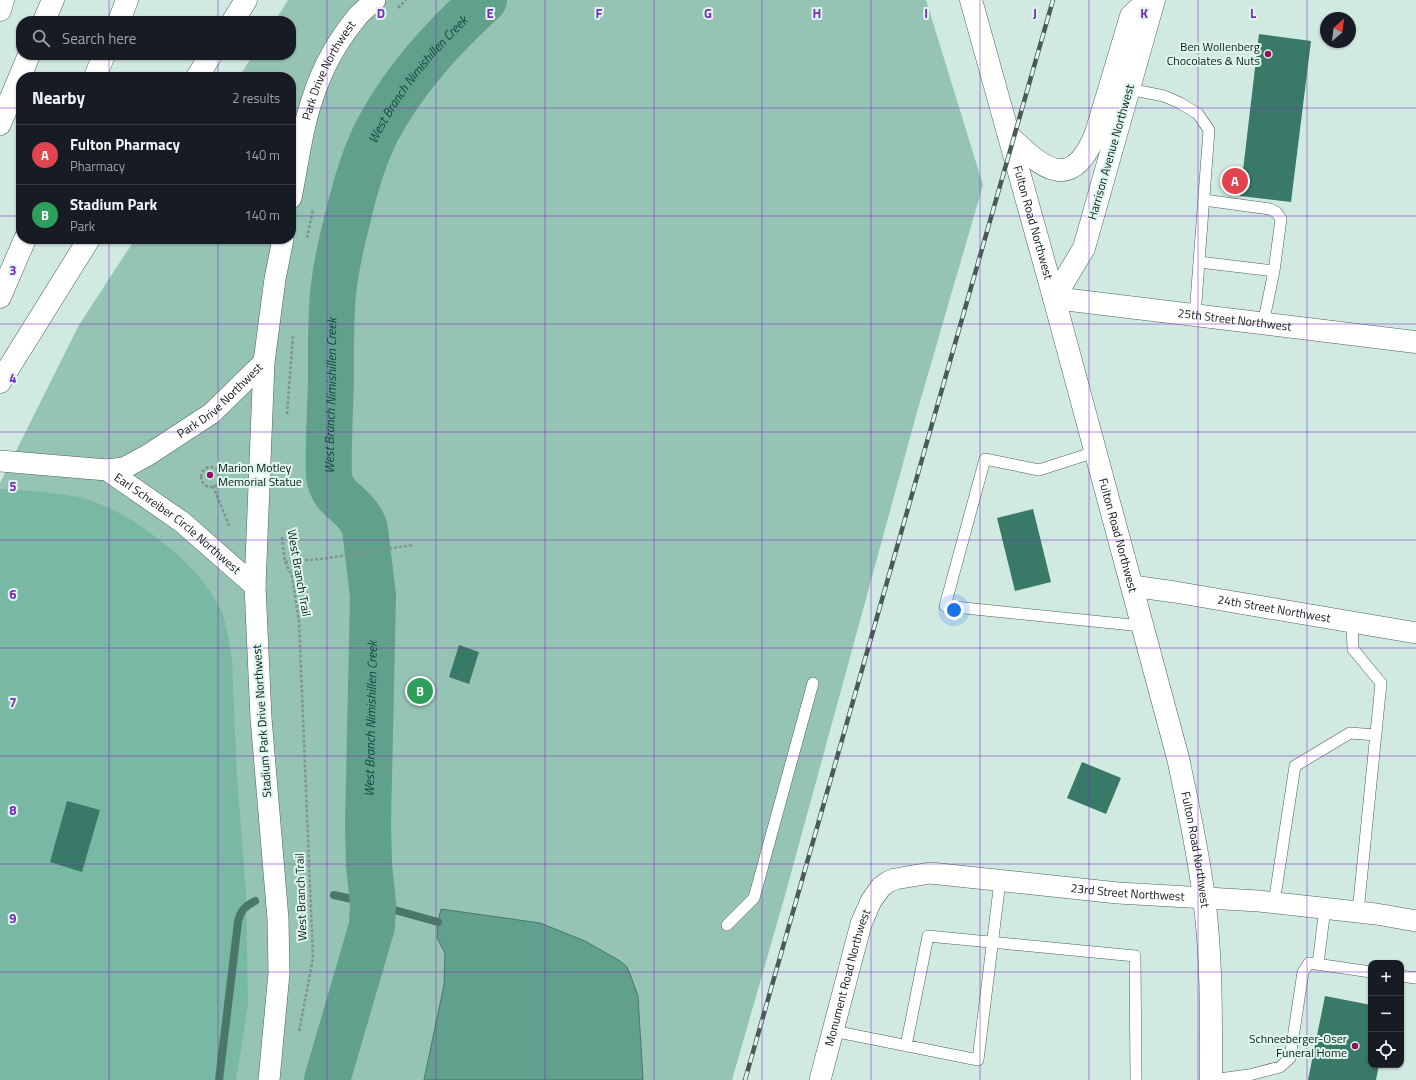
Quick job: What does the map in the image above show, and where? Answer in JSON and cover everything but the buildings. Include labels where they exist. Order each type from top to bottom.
[{"type":"main road","points":[[0,10],[4,0]]},
{"type":"main road","points":[[46,16],[53,0]]},
{"type":"main road","points":[[120,16],[128,0]]},
{"type":"main road","points":[[236,16],[246,0]]},
{"type":"main road","name":"Fulton Road Northwest","points":[[971,0],[1054,298],[1178,758],[1194,833],[1204,899],[1209,946],[1212,1004],[1211,1080]]},
{"type":"main road","points":[[1009,136],[1031,157],[1046,166],[1062,171],[1075,166],[1083,159],[1096,133],[1131,16],[1148,0]]},
{"type":"main road","name":"Harrison Avenue Northwest","points":[[1054,298],[1084,248],[1154,0]]},
{"type":"main road","points":[[22,72],[27,60]]},
{"type":"main road","points":[[97,72],[102,60]]},
{"type":"main road","points":[[200,72],[209,60]]},
{"type":"main road","points":[[0,124],[16,86]]},
{"type":"main road","points":[[0,297],[23,244]]},
{"type":"main road","points":[[0,382],[86,244]]},
{"type":"main road","name":"25th Street Northwest","points":[[1054,298],[1416,342]]},
{"type":"street","name":"Park Drive Northwest","points":[[296,173],[305,128],[314,94],[329,59],[357,17],[375,0]]},
{"type":"street","name":"Park Drive Northwest","points":[[107,470],[124,468],[148,455],[212,413],[264,362],[275,279],[282,244]]},
{"type":"street","name":"Stadium Park Drive Northwest","points":[[264,362],[254,586],[261,718],[278,918],[279,973],[269,1080]]},
{"type":"street","name":"Earl Schreiber Circle Northwest","points":[[0,461],[107,470],[182,522],[254,586]]},
{"type":"street","name":"24th Street Northwest","points":[[1132,586],[1175,592],[1416,634]]},
{"type":"street","name":"23rd Street Northwest","points":[[888,882],[895,879],[930,873],[1118,893],[1259,901],[1358,912],[1416,921]]},
{"type":"street","name":"Monument Road Northwest","points":[[820,1080],[861,924],[871,901],[881,887],[888,882]]},
{"type":"lane","points":[[1128,89],[1164,96],[1180,103],[1198,114],[1209,130],[1195,315]]},
{"type":"lane","points":[[1204,200],[1270,209],[1276,212],[1281,219],[1274,271],[1263,324]]},
{"type":"lane","points":[[1199,262],[1274,271]]},
{"type":"lane","points":[[1095,452],[1039,470],[985,459],[944,606],[1142,626]]},
{"type":"lane","points":[[1352,623],[1353,649],[1381,683],[1358,912]]},
{"type":"lane","points":[[727,924],[754,898],[812,683]]},
{"type":"lane","points":[[1274,903],[1295,766],[1350,734],[1376,735]]},
{"type":"lane","points":[[833,1031],[978,1060],[1000,880]]},
{"type":"lane","points":[[1318,964],[1325,908]]},
{"type":"lane","points":[[906,1046],[928,936],[1135,956],[1136,1080]]},
{"type":"lane","points":[[1211,1080],[1249,1075],[1280,1067],[1290,1058],[1303,972],[1309,963],[1368,972]]},
{"type":"lane","points":[[1404,976],[1416,977]]},
{"type":"path","points":[[395,10],[406,0]]},
{"type":"path","points":[[306,244],[314,205]]},
{"type":"path","points":[[287,416],[294,330]]},
{"type":"path","points":[[209,467],[217,469],[221,475],[220,481],[213,486],[205,484],[202,479],[202,473],[209,467]]},
{"type":"path","points":[[213,486],[230,528]]},
{"type":"path","name":"West Branch Trail","points":[[282,531],[285,562],[292,576],[299,622],[312,958],[299,1034]]},
{"type":"path","points":[[285,562],[321,559],[413,545]]},
{"type":"shaded area","points":[[288,0],[926,0],[983,185],[917,412],[784,899],[732,1080],[0,1080],[0,483],[79,325],[132,244],[296,244],[296,72],[242,72],[250,60],[296,60],[296,16],[278,16]]},
{"type":"shaded area","points":[[0,489],[45,492],[84,498],[110,508],[133,521],[177,554],[197,574],[211,593],[223,614],[232,659],[237,777],[246,892],[248,1006],[236,1080],[0,1080]]},
{"type":"shaded area","points":[[441,909],[540,923],[585,941],[620,961],[627,967],[638,996],[643,1080],[424,1080],[444,985],[445,953],[437,938]]},
{"type":"waterway","name":"West Branch Nimishillen Creek","points":[[327,1080],[372,926],[373,904],[369,864],[368,823],[373,596],[365,529],[357,514],[334,490],[329,476],[331,321],[335,276],[357,184],[364,162],[377,131],[399,95],[424,61],[453,29],[484,0]]},
{"type":"waterway","points":[[334,895],[438,922]]},
{"type":"waterway","points":[[219,1080],[238,922],[244,909],[255,901]]},
{"type":"railway","points":[[745,1080],[1053,0]]},
{"type":"place","name":"Ben Wollenberg Chocolates & Nuts","points":[[1268,54]]},
{"type":"place","name":"Fulton Pharmacy","points":[[1235,181]]},
{"type":"place","name":"Marion Motley Memorial Statue","points":[[210,475]]},
{"type":"place","name":"Stadium Park","points":[[420,691]]},
{"type":"place","name":"Schneeberger-Oser Funeral Home","points":[[1355,1046]]}]
